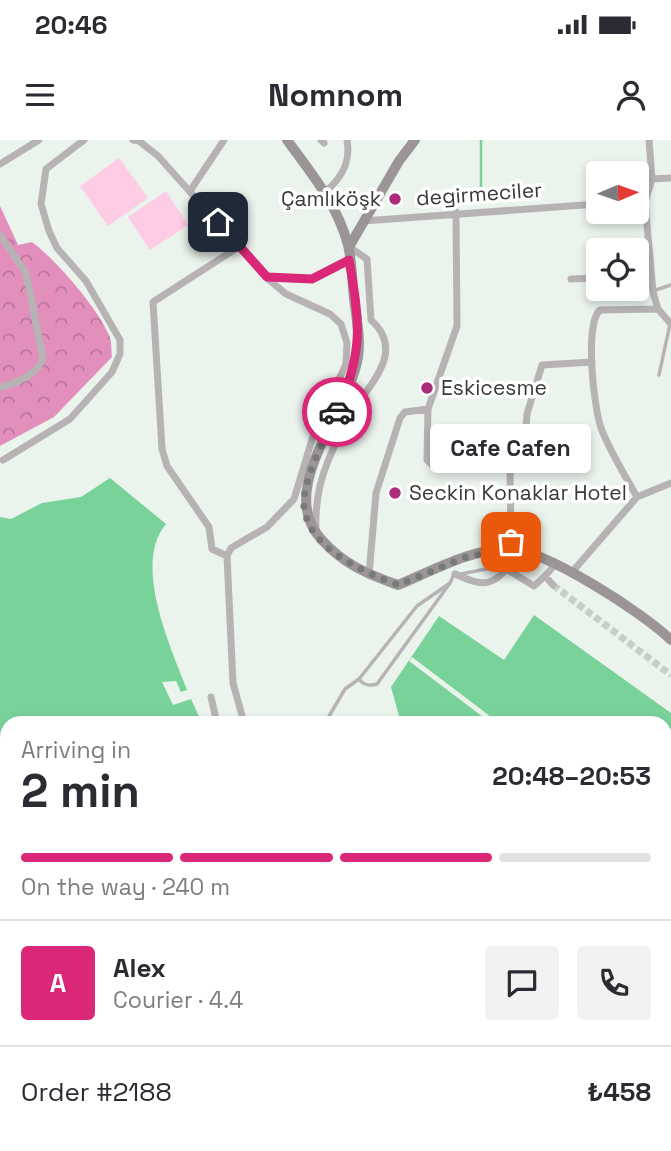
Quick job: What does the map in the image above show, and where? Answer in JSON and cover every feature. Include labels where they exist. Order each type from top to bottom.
[{"type":"main road","points":[[287,140],[336,210],[349,247],[359,340],[353,377],[310,474],[304,508],[316,533],[337,556],[369,575],[398,585],[453,571],[466,557],[512,549],[539,556],[573,571],[671,640]]},
{"type":"main road","points":[[349,247],[362,221],[415,140]]},
{"type":"street","points":[[0,164],[39,140]]},
{"type":"street","points":[[3,460],[69,419],[112,372],[120,355],[120,340],[86,281],[57,248],[41,204],[46,169],[82,140]]},
{"type":"street","points":[[133,140],[139,141],[158,156],[267,277],[286,294],[330,314],[341,324],[347,343],[346,364],[314,432],[294,499],[276,520],[231,548],[228,556],[233,683],[242,716]]},
{"type":"street","points":[[190,191],[224,140]]},
{"type":"street","points":[[325,192],[339,180],[344,169],[348,155],[347,140]]},
{"type":"street","points":[[649,140],[652,179],[649,185]]},
{"type":"street","points":[[652,179],[671,178]]},
{"type":"street","name":"degirmeciler","points":[[362,221],[456,212],[586,205]]},
{"type":"street","points":[[456,212],[457,326],[428,409],[427,460],[430,467],[436,469],[510,465]]},
{"type":"street","points":[[644,224],[653,292],[658,309],[671,324]]},
{"type":"street","points":[[0,235],[26,272],[43,358],[38,368],[15,383],[0,387]]},
{"type":"street","points":[[228,556],[212,549],[209,527],[167,466],[162,449],[153,302],[240,246]]},
{"type":"street","points":[[316,533],[316,506],[328,462],[350,416],[380,374],[385,350],[383,333],[370,320],[367,259],[349,247]]},
{"type":"street","points":[[267,277],[312,279],[349,260]]},
{"type":"street","points":[[571,279],[586,278]]},
{"type":"street","points":[[637,498],[602,430],[592,362],[596,313],[600,310],[658,309]]},
{"type":"street","points":[[510,465],[503,460],[506,452],[525,441],[527,414],[542,365],[592,362]]},
{"type":"street","points":[[369,575],[376,493],[400,418],[405,412],[428,409]]},
{"type":"street","points":[[510,465],[512,549]]},
{"type":"street","points":[[573,571],[637,498],[671,483]]},
{"type":"street","points":[[453,571],[475,584],[497,580],[506,569],[534,586],[553,567]]},
{"type":"street","points":[[545,576],[553,585]]},
{"type":"street","points":[[211,697],[215,716]]},
{"type":"lane","points":[[653,292],[671,285]]},
{"type":"lane","points":[[659,376],[671,324]]},
{"type":"lane","points":[[359,679],[370,686],[377,684],[450,583],[453,571],[496,567],[512,555],[512,549]]},
{"type":"lane","points":[[329,716],[345,689],[359,679],[417,606],[450,583]]},
{"type":"shaded area","points":[[119,158],[148,198],[108,226],[80,186]]},
{"type":"shaded area","points":[[166,191],[188,225],[150,250],[128,217]]},
{"type":"shaded area","points":[[110,478],[166,524],[156,541],[153,583],[164,630],[187,690],[181,692],[176,681],[162,682],[173,705],[191,699],[199,716],[0,716],[0,517],[11,519],[42,503],[81,497]]},
{"type":"shaded area","points":[[534,615],[671,713],[671,716],[399,716],[391,687],[439,616],[504,660]]},
{"type":"green space","points":[[0,206],[18,245],[32,242],[53,260],[86,298],[109,335],[112,357],[54,417],[0,446]]},
{"type":"pier","points":[[412,657],[490,716],[482,716],[409,661]]},
{"type":"waterway","points":[[481,140],[481,203]]},
{"type":"tunnel","points":[[553,585],[671,675]]},
{"type":"way so far","points":[[337,412],[310,474],[304,508],[316,533],[337,556],[369,575],[398,585],[466,557],[511,548],[511,542]]},
{"type":"place","name":"Çamlıköşk","points":[[395,199]]},
{"type":"place","name":"Eskicesme","points":[[427,388]]},
{"type":"place","name":"Seckin Konaklar Hotel","points":[[395,493]]},
{"type":"place","name":"Cafe Cafen","points":[[511,542]]},
{"type":"route","points":[[218,222],[267,277],[283,280],[312,279],[349,260],[359,340],[358,357],[353,377],[337,412]]}]
